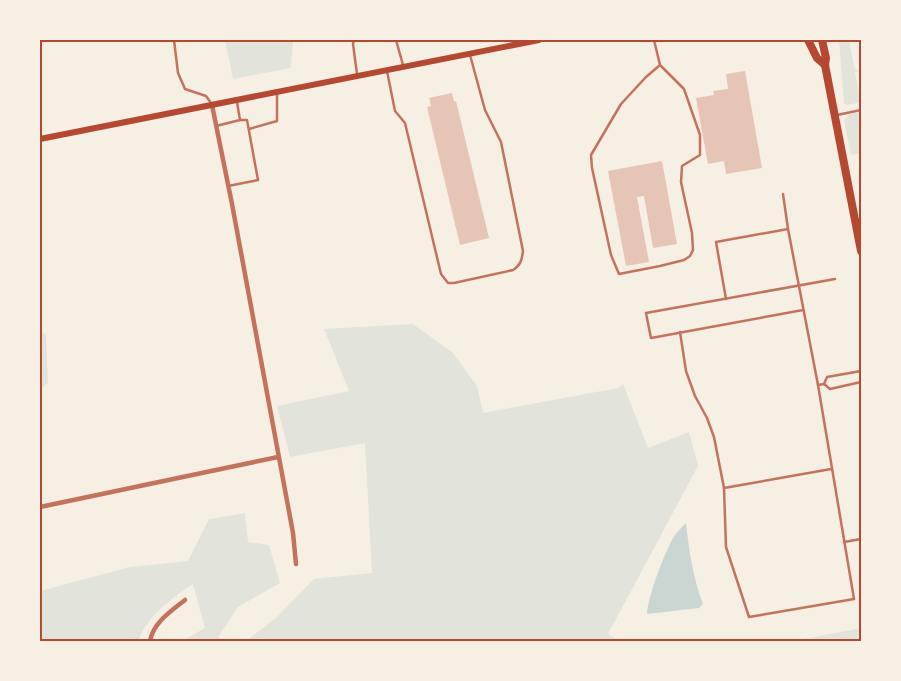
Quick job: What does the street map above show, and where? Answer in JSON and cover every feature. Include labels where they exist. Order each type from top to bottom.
[{"type":"main road","points":[[40,139],[470,54],[503,43],[539,40]]},
{"type":"main road","points":[[808,40],[817,58],[825,64]]},
{"type":"main road","points":[[822,40],[861,251]]},
{"type":"street","points":[[212,105],[293,533],[296,564]]},
{"type":"street","points":[[40,507],[278,457]]},
{"type":"street","points":[[150,641],[151,633],[162,620],[185,600]]},
{"type":"lane","points":[[174,40],[178,74],[185,88],[206,96],[212,105]]},
{"type":"lane","points":[[354,40],[358,76]]},
{"type":"lane","points":[[396,40],[403,67]]},
{"type":"lane","points":[[654,40],[660,65],[684,89],[700,135],[700,155],[682,166],[681,182],[692,233],[693,250],[690,256],[684,260],[619,274],[611,255],[592,168],[592,156],[621,104],[660,65]]},
{"type":"lane","points":[[386,70],[395,111],[405,123],[441,274],[448,283],[454,283],[513,270],[522,260],[523,250],[501,142],[485,110],[470,54]]},
{"type":"lane","points":[[249,128],[277,121],[277,91]]},
{"type":"lane","points":[[236,100],[240,120]]},
{"type":"lane","points":[[836,115],[861,110]]},
{"type":"lane","points":[[216,126],[248,120],[258,180],[228,186]]},
{"type":"lane","points":[[680,332],[686,371],[695,396],[714,436],[724,488],[726,547],[748,617],[854,599],[783,194]]},
{"type":"lane","points":[[726,299],[716,242],[788,229]]},
{"type":"lane","points":[[804,310],[651,338],[646,313],[835,279]]},
{"type":"lane","points":[[824,384],[827,377],[861,371]]},
{"type":"lane","points":[[818,385],[824,384],[830,389],[861,382]]},
{"type":"lane","points":[[724,488],[831,469]]},
{"type":"lane","points":[[844,542],[861,538]]},
{"type":"shaded area","points":[[225,40],[293,40],[291,68],[233,79]]},
{"type":"shaded area","points":[[839,40],[849,40],[855,70],[861,69],[861,71],[855,72],[861,102],[844,104]]},
{"type":"shaded area","points":[[861,112],[861,153],[851,155],[844,120],[849,114]]},
{"type":"shaded area","points":[[413,324],[453,353],[477,386],[483,413],[618,388],[623,384],[648,448],[689,432],[698,466],[608,634],[619,641],[246,641],[276,618],[314,579],[372,573],[365,443],[290,457],[277,406],[349,391],[324,329]]},
{"type":"shaded area","points":[[40,330],[46,335],[48,383],[40,389]]},
{"type":"shaded area","points":[[245,513],[248,542],[269,545],[280,583],[238,607],[218,637],[222,641],[182,641],[205,628],[193,584],[161,608],[147,624],[138,641],[40,641],[40,591],[130,567],[188,561],[209,519]]},
{"type":"shaded area","points":[[686,523],[692,564],[703,604],[699,608],[647,614],[654,585],[667,552],[675,535]]},
{"type":"shaded area","points":[[861,628],[861,641],[794,641]]},
{"type":"building","points":[[745,71],[762,168],[726,174],[724,161],[708,164],[696,98],[714,95],[713,91],[728,89],[726,74]]},
{"type":"building","points":[[452,93],[454,102],[456,101],[489,238],[460,245],[427,107],[431,106],[429,98]]},
{"type":"building","points":[[662,161],[677,244],[653,248],[644,196],[637,197],[649,262],[626,266],[608,171]]}]
